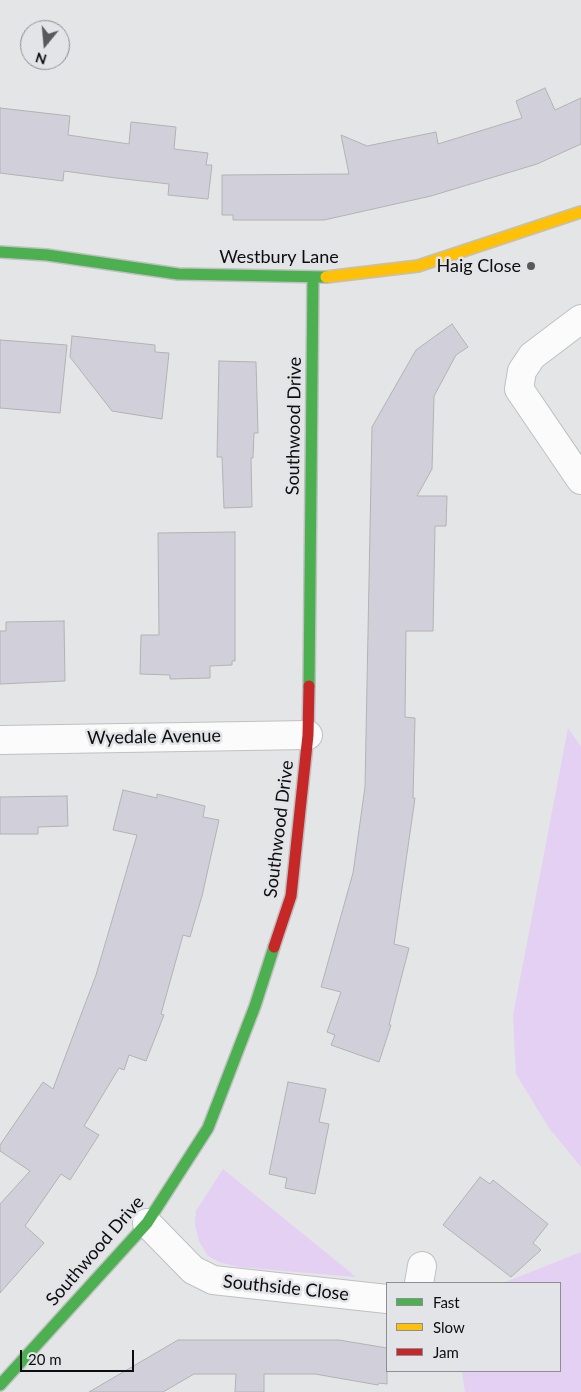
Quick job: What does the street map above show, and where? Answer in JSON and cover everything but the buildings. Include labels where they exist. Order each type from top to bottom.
[{"type":"street","name":"Westbury Lane","points":[[0,252],[47,256],[178,274],[313,278],[418,266],[581,212]]},
{"type":"street","name":"Southwood Drive","points":[[0,1385],[147,1223],[208,1128],[255,1006],[291,896],[308,735],[313,278]]},
{"type":"street","points":[[581,320],[532,356],[522,371],[519,389],[581,480]]},
{"type":"street","name":"Wyedale Avenue","points":[[0,740],[308,735]]},
{"type":"street","name":"Southside Close","points":[[147,1223],[193,1270],[213,1280],[386,1299]]},
{"type":"shaded area","points":[[568,728],[581,747],[581,1167],[549,1128],[516,1074],[513,1016]]},
{"type":"shaded area","points":[[223,1169],[356,1277],[239,1267],[219,1262],[208,1256],[199,1241],[195,1225],[196,1211]]},
{"type":"shaded area","points":[[581,1252],[581,1392],[465,1392],[462,1372],[561,1372],[561,1282],[506,1282]]},
{"type":"traffic: fast","points":[[0,252],[47,255],[178,274],[326,277]]},
{"type":"traffic: fast","points":[[309,686],[313,278]]},
{"type":"traffic: fast","points":[[0,1385],[147,1223],[208,1128],[255,1006],[274,947]]},
{"type":"traffic: slow","points":[[326,277],[418,266],[581,212]]},
{"type":"traffic: jam","points":[[274,947],[291,896],[308,735],[309,686]]},
{"type":"place","name":"Haig Close","points":[[531,266]]}]
